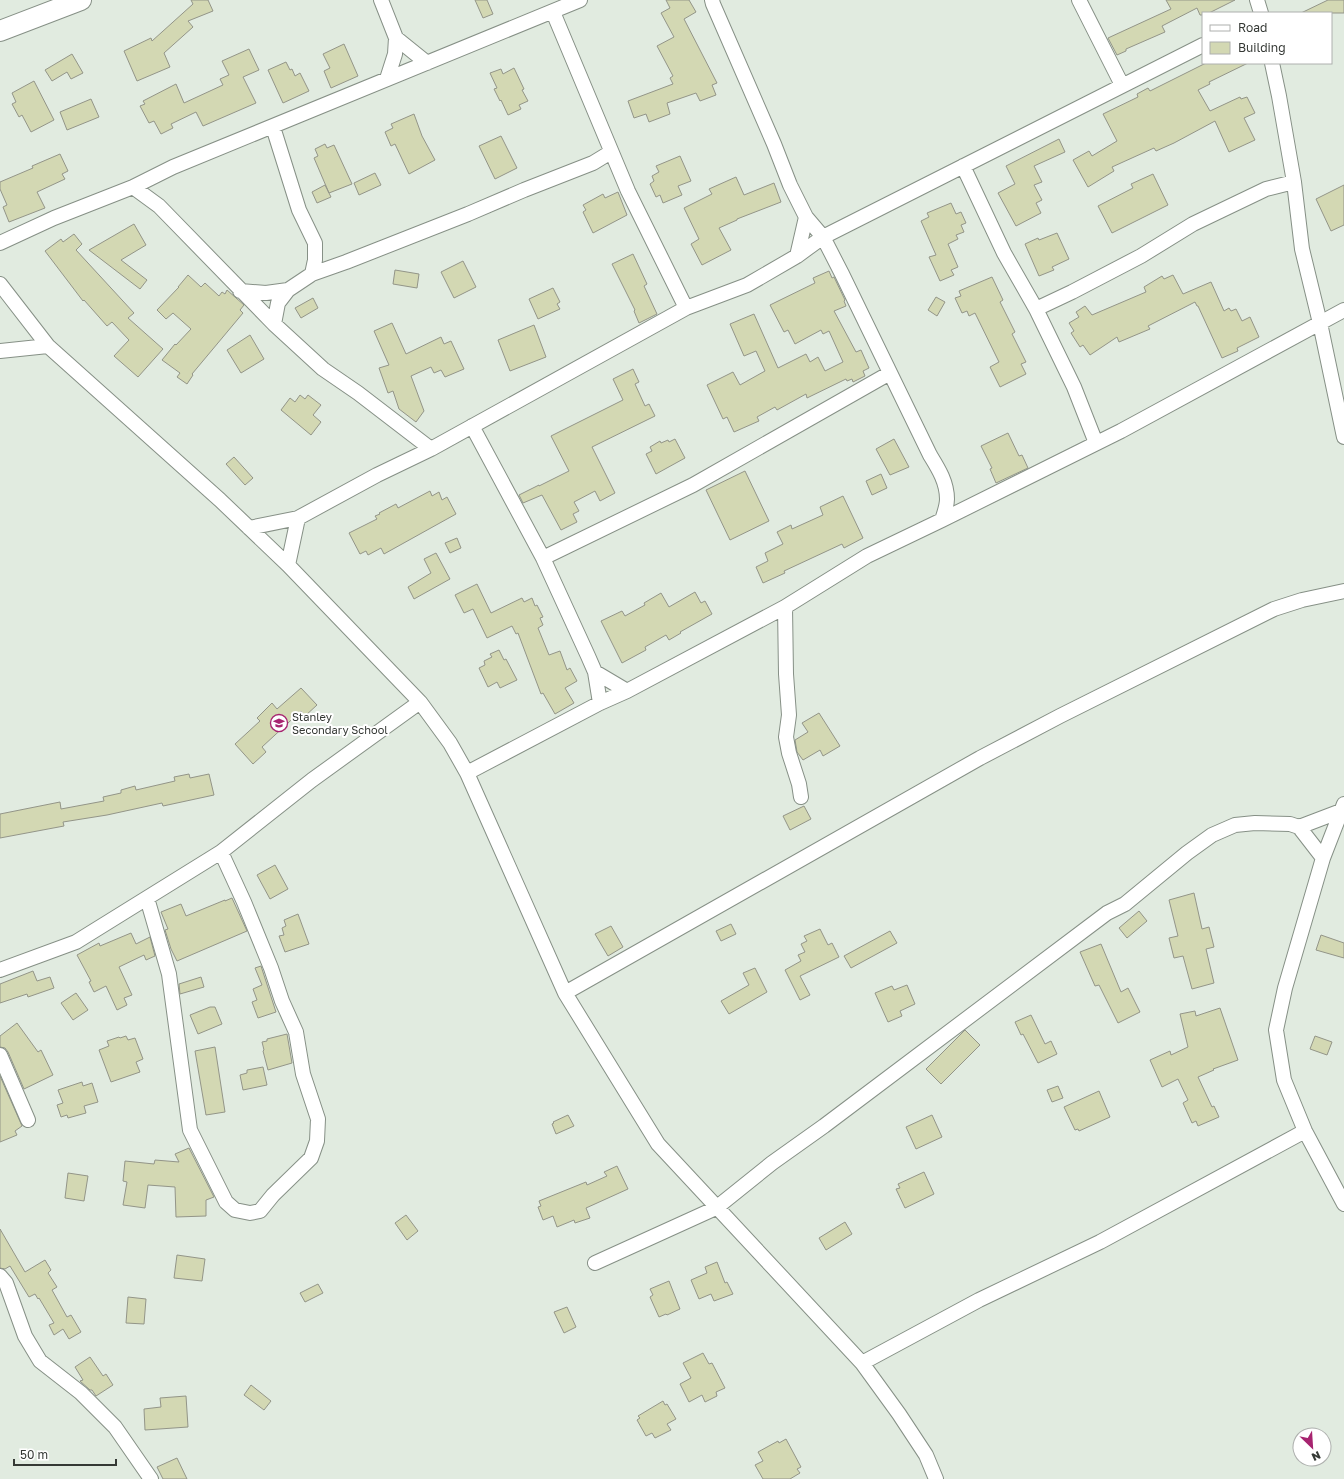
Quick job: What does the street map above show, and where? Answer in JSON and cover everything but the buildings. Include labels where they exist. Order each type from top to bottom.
[{"type":"main road","points":[[0,31],[81,0]]},
{"type":"street","points":[[381,0],[396,38],[395,54],[387,79]]},
{"type":"street","points":[[0,243],[54,218],[133,187],[173,167],[554,12],[580,0]]},
{"type":"street","points":[[712,0],[790,185],[806,217],[823,237],[944,482],[947,499],[942,520]]},
{"type":"street","points":[[1079,0],[1122,85]]},
{"type":"street","points":[[1256,0],[1261,12]]},
{"type":"street","points":[[554,12],[628,191],[686,308]]},
{"type":"street","points":[[396,38],[427,63]]},
{"type":"street","points":[[249,528],[298,518],[431,449],[686,308],[747,284],[797,256],[823,237],[1202,45]]},
{"type":"street","points":[[1272,64],[1294,182],[1302,249],[1320,323],[1344,437]]},
{"type":"street","points":[[273,127],[299,210],[315,243],[315,260],[312,274]]},
{"type":"street","points":[[274,324],[278,303],[288,290],[312,274],[468,214],[593,163],[611,152]]},
{"type":"street","points":[[963,166],[1004,253],[1036,309],[1074,387],[1096,443]]},
{"type":"street","points":[[1036,309],[1141,256],[1193,224],[1266,189],[1294,182]]},
{"type":"street","points":[[133,187],[159,206],[240,291],[322,369],[358,393],[431,449]]},
{"type":"street","points":[[797,256],[806,217]]},
{"type":"street","points":[[0,284],[48,346],[214,495],[288,565],[420,702],[450,743],[467,773],[565,993],[658,1144],[862,1363],[899,1414],[926,1455],[936,1479]]},
{"type":"street","points":[[240,291],[266,292],[288,290]]},
{"type":"street","points":[[467,773],[600,703],[627,691],[785,607],[868,556],[1096,443],[1265,354],[1344,310]]},
{"type":"street","points":[[0,351],[48,346]]},
{"type":"street","points":[[542,558],[693,485],[890,373]]},
{"type":"street","points":[[472,426],[542,558],[595,672],[600,703]]},
{"type":"street","points":[[288,565],[298,518]]},
{"type":"street","points":[[565,993],[980,758],[1060,716],[1274,609],[1302,600],[1344,591]]},
{"type":"street","points":[[785,607],[786,674],[789,715],[786,738],[799,784],[801,798]]},
{"type":"street","points":[[595,672],[627,691]]},
{"type":"street","points":[[0,970],[76,942],[221,852],[312,780],[420,702]]},
{"type":"street","points":[[1299,828],[1342,808]]},
{"type":"street","points":[[1342,808],[1323,858],[1285,988],[1276,1030],[1284,1080],[1305,1131],[1344,1204]]},
{"type":"street","points":[[596,1263],[716,1208],[772,1163],[824,1126],[1107,913],[1125,904],[1187,853],[1212,835],[1235,825],[1255,823],[1290,824],[1299,828],[1323,858]]},
{"type":"street","points":[[147,898],[169,974],[190,1130],[226,1202],[235,1210],[250,1213],[260,1211],[273,1195],[311,1158],[317,1141],[318,1119],[303,1074],[296,1032],[282,1001],[271,968],[244,902],[221,852]]},
{"type":"street","points":[[0,1055],[28,1120]]},
{"type":"street","points":[[862,1363],[979,1300],[1100,1242],[1305,1131]]},
{"type":"street","points":[[0,1276],[6,1283],[24,1336],[40,1361],[81,1393],[115,1427],[150,1479]]},
{"type":"place","name":"Stanley Secondary School","points":[[279,723]]}]
